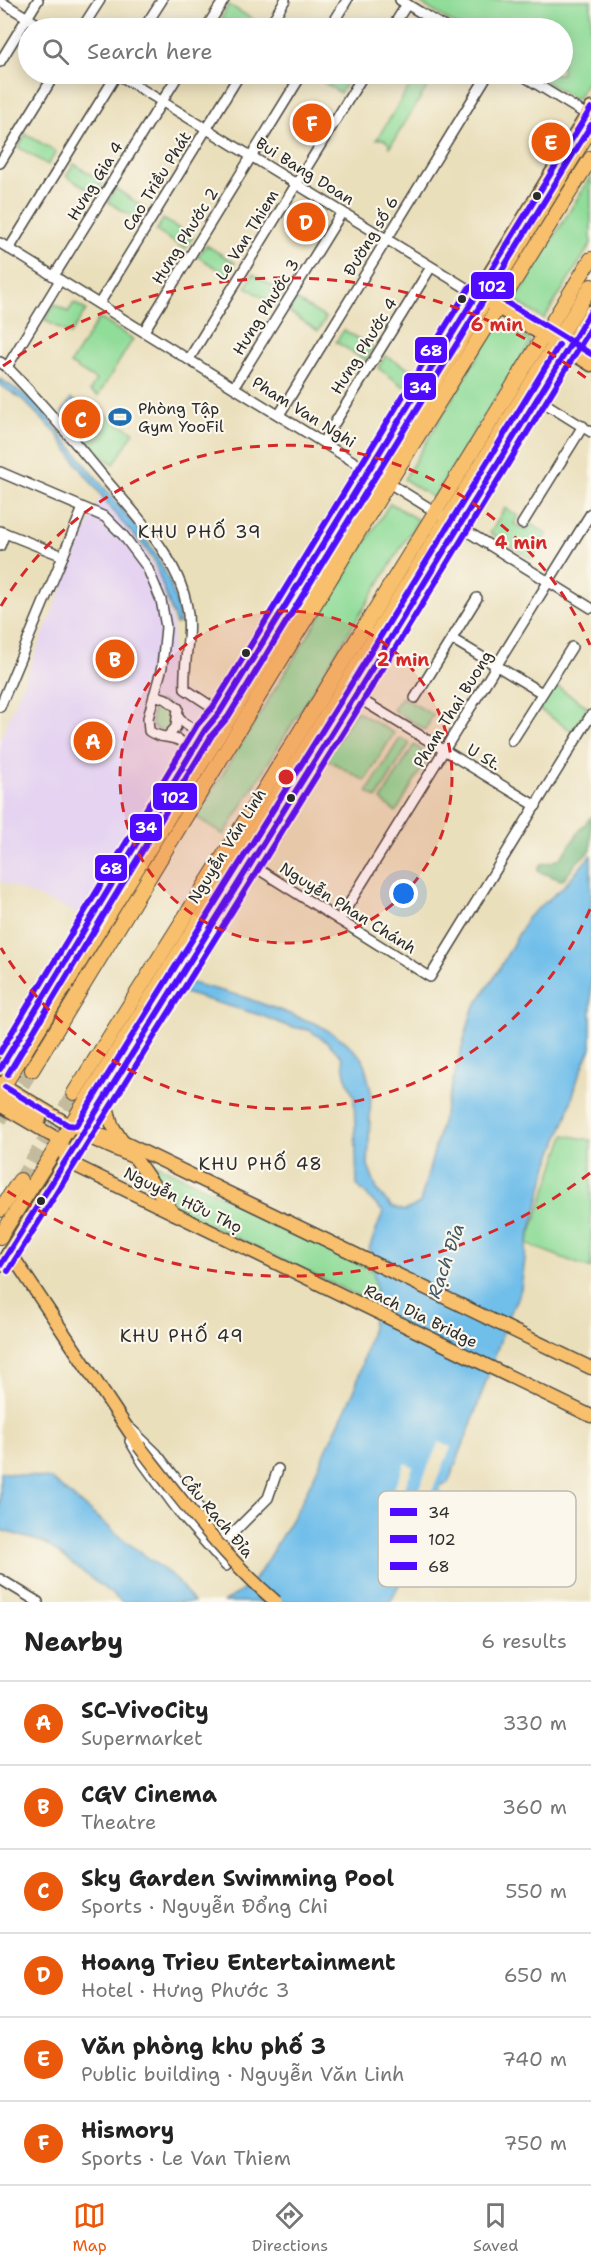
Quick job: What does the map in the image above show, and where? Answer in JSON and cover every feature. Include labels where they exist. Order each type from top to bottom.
[{"type":"highway","points":[[2,1083],[164,810],[590,117]]},
{"type":"highway","points":[[32,1070],[389,483],[591,158]]},
{"type":"highway","name":"Nguyễn Văn Linh","points":[[74,1094],[435,511],[556,343],[591,259]]},
{"type":"highway","name":"Nguyễn Văn Linh","points":[[0,1237],[73,1131],[349,692],[454,523],[591,286]]},
{"type":"highway","points":[[0,1210],[20,1180]]},
{"type":"main road","points":[[481,297],[591,365]]},
{"type":"main road","name":"Nguyễn Văn Linh","points":[[454,523],[538,399],[556,343],[591,311]]},
{"type":"main road","name":"Nguyễn Văn Linh","points":[[0,1266],[66,1161],[73,1131],[104,1096],[250,864],[349,692]]},
{"type":"main road","points":[[164,810],[205,730],[225,714]]},
{"type":"main road","points":[[2,1083],[73,1131]]},
{"type":"main road","points":[[2,1083],[73,1131]]},
{"type":"main road","points":[[104,1096],[112,1125],[123,1142]]},
{"type":"main road","points":[[0,1105],[73,1131],[135,1158],[174,1214]]},
{"type":"main road","points":[[66,1161],[73,1131]]},
{"type":"main road","name":"Rach Dia Bridge","points":[[73,1131],[123,1142],[591,1368]]},
{"type":"main road","name":"Nguyễn Hữu Thọ","points":[[66,1161],[284,1268]]},
{"type":"main road","name":"Cầu Rạch Đỉa","points":[[9,1251],[139,1446],[210,1537],[276,1602]]},
{"type":"main road","name":"Rach Dia Bridge","points":[[284,1268],[591,1416]]},
{"type":"street","points":[[0,2],[27,18],[38,0]]},
{"type":"street","points":[[88,18],[100,0]]},
{"type":"street","points":[[150,18],[162,0]]},
{"type":"street","points":[[212,18],[224,0]]},
{"type":"street","points":[[274,18],[285,0]]},
{"type":"street","points":[[336,18],[347,0]]},
{"type":"street","points":[[396,18],[403,2],[429,18]]},
{"type":"street","points":[[0,62],[18,33]]},
{"type":"street","points":[[0,163],[49,84]]},
{"type":"street","points":[[9,249],[111,84]]},
{"type":"street","name":"Bui Bang Doan","points":[[134,84],[481,297]]},
{"type":"street","name":"Hưng Gia 4","points":[[4,364],[172,84]]},
{"type":"street","name":"Cao Triều Phát","points":[[99,304],[234,84]]},
{"type":"street","name":"Hưng Phước 2","points":[[144,331],[296,84]]},
{"type":"street","name":"Le Van Thiem","points":[[189,359],[358,84]]},
{"type":"street","name":"Đường số 6","points":[[279,415],[482,84]]},
{"type":"street","points":[[536,84],[590,117]]},
{"type":"street","name":"Hưng Phước 3","points":[[234,387],[342,212]]},
{"type":"street","name":"Pham Van Nghi","points":[[0,243],[591,608]]},
{"type":"street","name":"Hưng Phước 4","points":[[323,442],[431,267]]},
{"type":"street","points":[[4,364],[67,431],[158,543],[172,564],[184,595],[189,624],[185,689],[225,714]]},
{"type":"street","points":[[522,524],[587,429],[538,399]]},
{"type":"street","points":[[0,472],[105,517],[115,525],[147,567],[164,610],[166,627],[162,667],[147,717],[149,730],[155,735],[181,740],[193,751]]},
{"type":"street","points":[[0,708],[83,508]]},
{"type":"street","name":"Pham Thai Buong","points":[[339,920],[591,513]]},
{"type":"street","points":[[0,546],[3,532],[63,556]]},
{"type":"street","points":[[416,698],[477,598]]},
{"type":"street","points":[[452,639],[542,693]]},
{"type":"street","points":[[512,741],[572,647]]},
{"type":"street","name":"U St.","points":[[349,692],[536,806]]},
{"type":"street","points":[[154,695],[171,702],[178,708],[176,727],[168,736]]},
{"type":"street","points":[[536,806],[591,715]]},
{"type":"street","points":[[178,716],[183,723],[194,730],[205,730]]},
{"type":"street","name":"Nguyễn Phan Chánh","points":[[250,864],[430,977],[536,806]]},
{"type":"street","points":[[122,1422],[148,1445],[225,1541]]},
{"type":"street","points":[[122,1422],[131,1444],[143,1463],[182,1516],[226,1566]]},
{"type":"street","points":[[214,1552],[267,1498],[278,1469]]},
{"type":"street","points":[[1,1583],[38,1602]]},
{"type":"shaded area","points":[[100,496],[144,550],[158,575],[173,625],[168,677],[175,686],[210,709],[83,916],[0,881],[0,740]]},
{"type":"green space","points":[[415,0],[591,0],[591,75],[576,100],[550,84],[573,84],[573,18],[445,18]]},
{"type":"green space","points":[[229,5],[251,18],[222,18]]},
{"type":"green space","points":[[326,84],[346,84],[340,93]]},
{"type":"green space","points":[[411,84],[429,84],[390,147],[385,140],[377,139]]},
{"type":"green space","points":[[26,134],[56,152],[48,165],[18,147]]},
{"type":"green space","points":[[74,164],[103,182],[96,194],[66,176]]},
{"type":"green space","points":[[591,176],[591,244],[544,319],[515,301]]},
{"type":"green space","points":[[116,189],[145,208],[138,220],[108,202]]},
{"type":"green space","points":[[163,219],[193,237],[185,249],[156,231]]},
{"type":"green space","points":[[206,245],[235,263],[228,275],[198,257]]},
{"type":"green space","points":[[253,274],[283,293],[275,305],[246,287]]},
{"type":"green space","points":[[296,300],[326,318],[318,331],[289,312]]},
{"type":"green space","points":[[74,303],[86,310],[70,335],[45,320],[55,304],[68,312]]},
{"type":"green space","points":[[99,318],[133,339],[98,396],[90,391],[96,380],[70,364]]},
{"type":"green space","points":[[499,321],[531,342],[433,498],[404,479]]},
{"type":"green space","points":[[344,330],[373,348],[365,360],[336,342]]},
{"type":"green space","points":[[385,356],[416,372],[406,388],[378,368]]},
{"type":"green space","points":[[102,413],[134,432],[114,464],[83,445]]},
{"type":"green space","points":[[390,503],[418,520],[224,835],[196,817]]},
{"type":"green space","points":[[505,508],[518,516],[514,524],[526,531],[531,524],[547,534],[531,559],[490,533]]},
{"type":"green space","points":[[553,684],[588,707],[572,731],[537,708]]},
{"type":"green space","points":[[402,697],[433,715],[425,730],[393,710]]},
{"type":"green space","points":[[159,702],[172,708],[170,728],[162,732],[152,726],[152,712]]},
{"type":"green space","points":[[356,711],[394,733],[365,781],[325,758]]},
{"type":"green space","points":[[400,738],[410,743],[377,798],[367,792]]},
{"type":"green space","points":[[414,745],[425,753],[426,761],[396,812],[381,800]]},
{"type":"green space","points":[[591,817],[591,850],[577,862],[564,879],[561,880],[538,871],[541,864],[555,861],[563,856]]},
{"type":"green space","points":[[565,1135],[591,1140],[591,1269],[527,1244]]},
{"type":"green space","points":[[150,1161],[373,1271],[376,1288],[375,1304],[178,1210],[146,1166],[146,1163]]},
{"type":"water","points":[[0,379],[25,395],[45,414],[146,540],[159,559],[168,579],[180,623],[176,624],[154,561],[144,546],[121,521],[57,434],[22,399],[0,385]]},
{"type":"water","points":[[71,399],[95,414],[83,432],[77,431],[75,426],[78,423],[62,413]]},
{"type":"water","name":"Rạch Đỉa","points":[[591,855],[591,1048],[578,1078],[567,1116],[548,1165],[527,1244],[521,1289],[507,1321],[448,1483],[441,1485],[439,1491],[378,1491],[378,1587],[398,1587],[390,1602],[224,1602],[248,1587],[260,1572],[300,1505],[355,1389],[372,1327],[376,1289],[369,1249],[383,1212],[357,1185],[354,1097],[345,1075],[342,1057],[327,1042],[309,1030],[287,1026],[263,1016],[181,992],[188,982],[241,996],[317,1024],[345,1041],[363,1059],[371,1091],[368,1166],[378,1192],[392,1207],[405,1211],[420,1203],[472,1011],[498,971],[528,917],[561,889]]},
{"type":"water","points":[[0,1472],[51,1479],[128,1543],[175,1578],[194,1602],[122,1602],[45,1543],[0,1530]]},
{"type":"pier","points":[[439,1442],[451,1447],[432,1491],[418,1491]]},
{"type":"pier","points":[[405,1463],[413,1467],[403,1491],[397,1491],[394,1488]]},
{"type":"tunnel","points":[[0,1120],[32,1070]]},
{"type":"tunnel","points":[[20,1180],[74,1093]]},
{"type":"transit line","name":"34","points":[[0,1069],[205,730],[220,712],[591,108]]},
{"type":"transit line","name":"102","points":[[8,1074],[212,735],[228,717],[591,125]]},
{"type":"transit line","name":"68","points":[[0,1052],[197,725],[213,707],[469,288],[475,285],[480,286],[591,354]]},
{"type":"transit line","name":"34","points":[[0,1266],[355,696],[591,311]]},
{"type":"transit line","name":"102","points":[[8,1271],[363,701],[591,328]]},
{"type":"transit line","name":"68","points":[[5,1087],[68,1125],[76,1126],[559,345]]},
{"type":"place","name":"Hismory","points":[[312,123]]},
{"type":"place","name":"Văn phòng khu phố 3","points":[[551,142]]},
{"type":"place","name":"Hoang Trieu Entertainment","points":[[306,222]]},
{"type":"place","name":"Phòng Tập Gym YooFil","points":[[120,417]]},
{"type":"place","name":"Sky Garden Swimming Pool","points":[[81,419]]},
{"type":"place","name":"CGV Cinema","points":[[115,659]]},
{"type":"place","name":"SC-VivoCity","points":[[93,741]]},
{"type":"district","name":"KHU PHỐ 39","points":[[200,532]]},
{"type":"district","name":"KHU PHỐ 48","points":[[261,1164]]},
{"type":"district","name":"KHU PHỐ 49","points":[[182,1336]]}]
